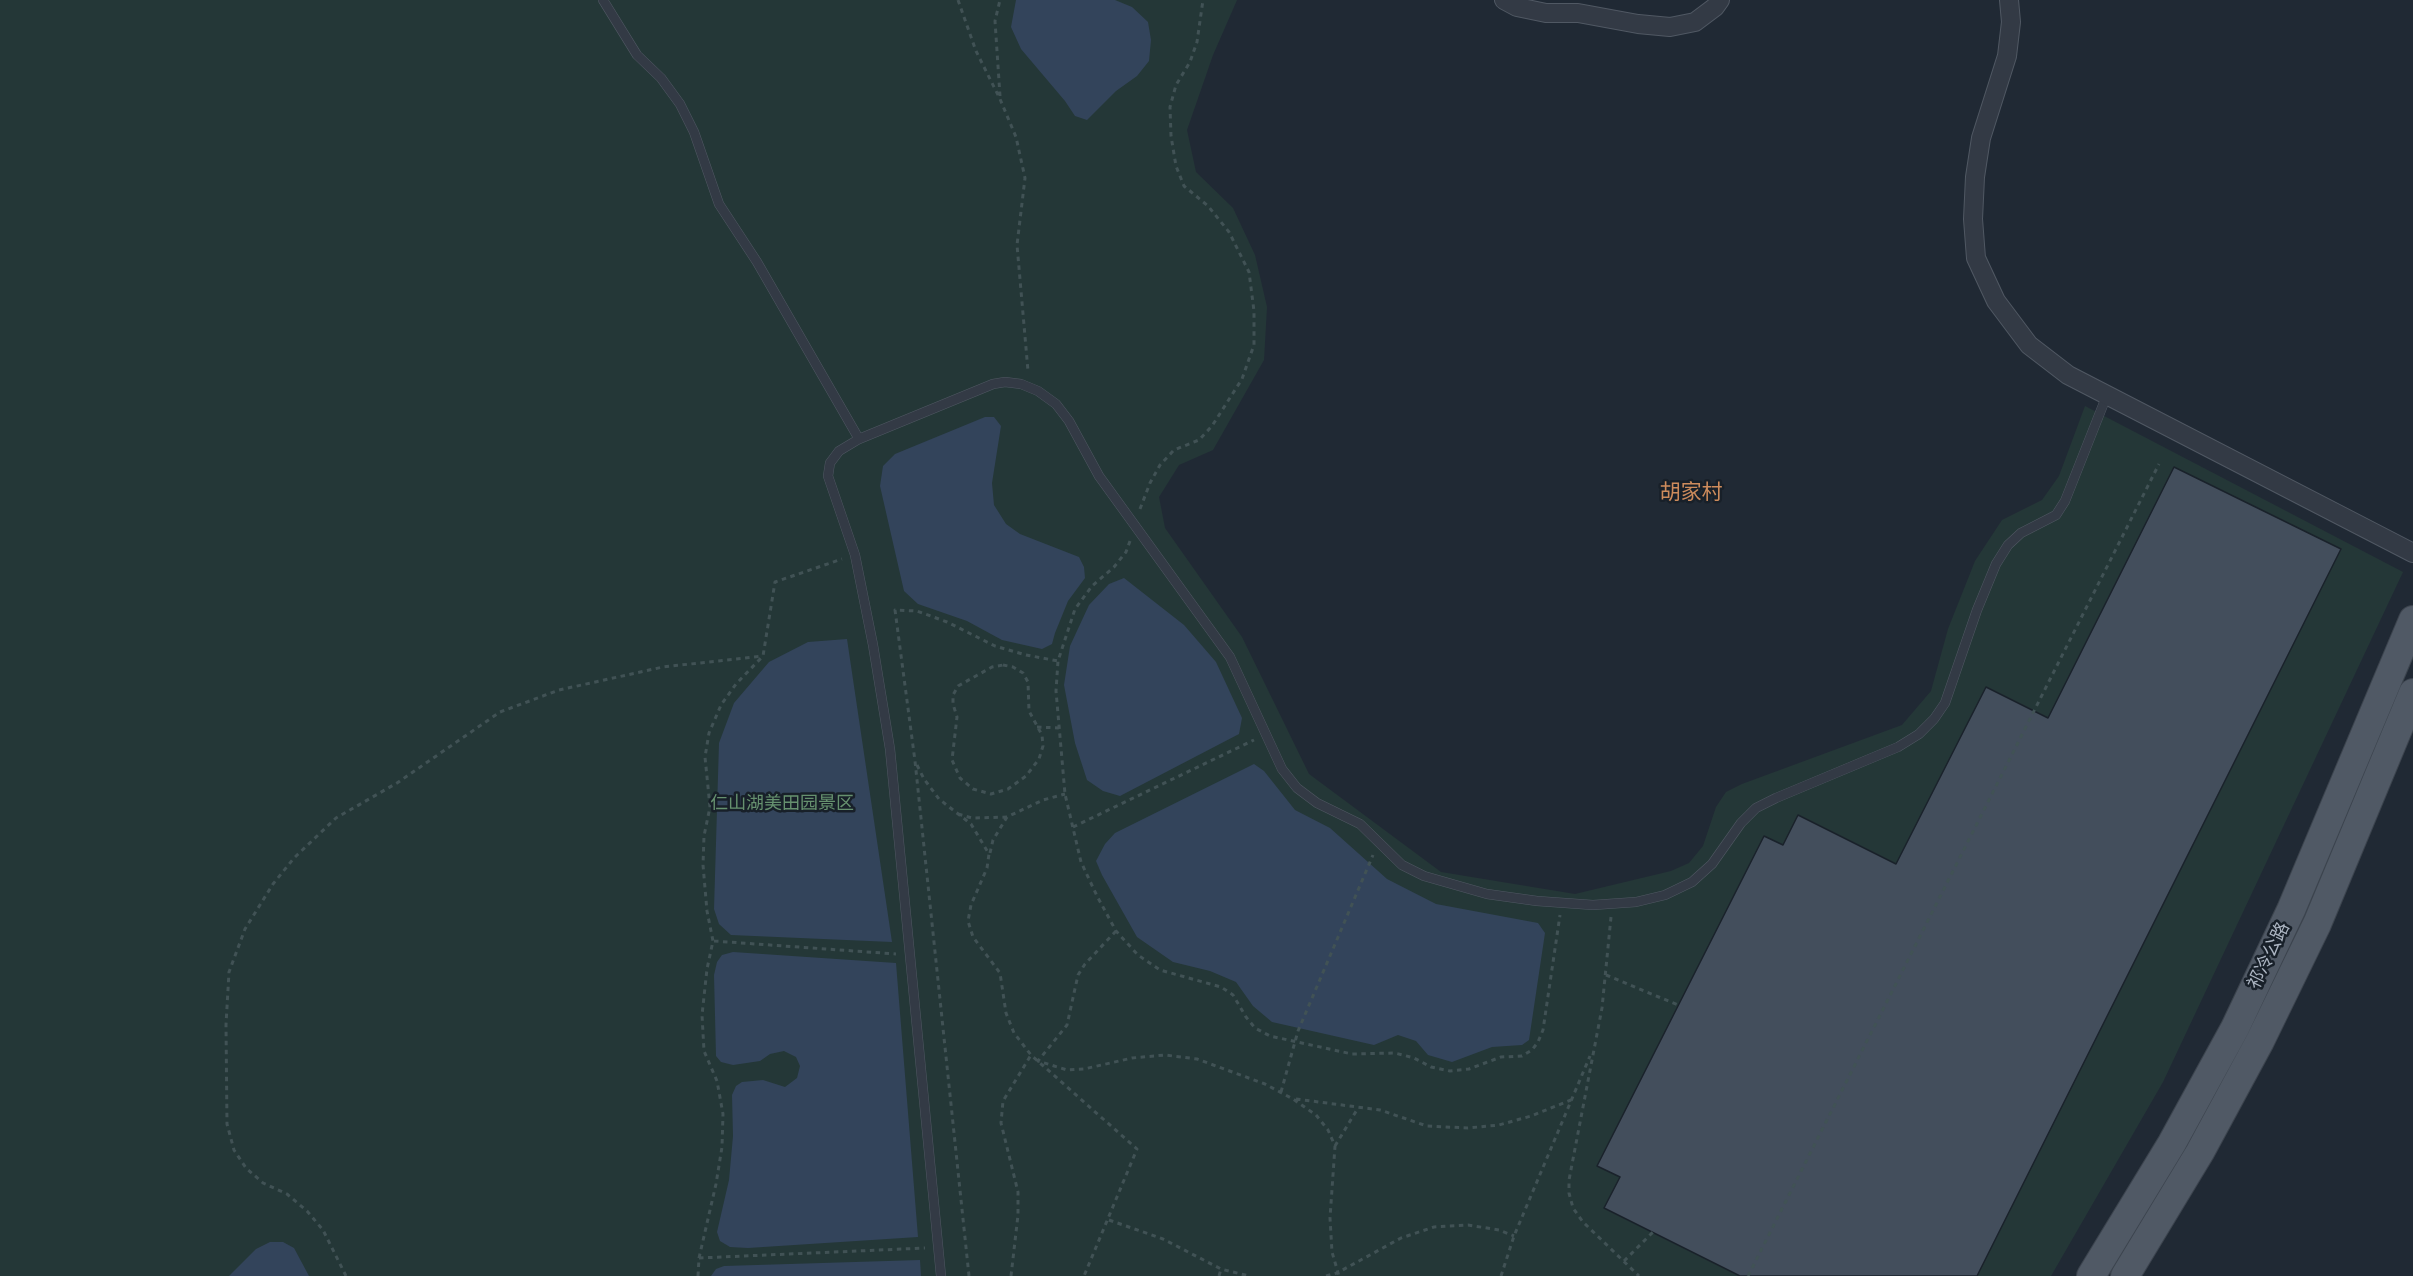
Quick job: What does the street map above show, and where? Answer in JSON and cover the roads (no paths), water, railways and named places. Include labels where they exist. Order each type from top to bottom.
[{"type":"main road","name":"祁冷公路","points":[[2091,1276],[2172,1143],[2235,1028],[2291,910],[2413,620]]},
{"type":"main road","name":"祁冷公路","points":[[2125,1276],[2200,1152],[2260,1041],[2317,924],[2413,693]]},
{"type":"street","points":[[1504,0],[1517,7],[1546,13],[1578,13],[1638,24],[1670,27],[1695,22],[1715,7],[1720,0]]},
{"type":"street","points":[[2009,0],[2011,22],[2007,56],[1981,138],[1975,177],[1973,219],[1976,258],[1996,301],[2029,345],[2068,375],[2413,554]]},
{"type":"lane","points":[[603,0],[637,55],[661,78],[680,104],[694,132],[719,204],[757,262],[859,439]]},
{"type":"lane","points":[[941,1276],[890,749],[855,555],[828,476],[830,463],[839,451],[859,439],[993,384],[1005,382],[1038,391],[1056,404],[1069,422],[1100,476],[1230,657],[1282,769],[1297,788],[1317,803],[1360,825],[1402,865],[1424,876],[1448,885],[1507,897],[1593,905],[1636,902],[1665,894],[1692,882],[1712,864],[1741,823],[1756,808],[1898,747],[1919,734],[1934,719],[1945,703],[1977,610],[1996,564],[2008,545],[2021,533],[2056,515],[2066,501],[2106,395]]},
{"type":"water","points":[[1016,0],[1115,0],[1132,7],[1148,22],[1151,40],[1149,61],[1137,76],[1116,91],[1087,120],[1075,116],[1021,49],[1011,27]]},
{"type":"water","points":[[985,417],[994,417],[1001,426],[992,483],[994,505],[1006,524],[1020,534],[1079,557],[1084,567],[1085,578],[1068,601],[1052,644],[1042,649],[1002,640],[967,621],[918,604],[904,591],[880,486],[883,466],[895,454]]},
{"type":"water","points":[[1124,578],[1184,625],[1216,662],[1242,718],[1239,734],[1120,796],[1103,791],[1087,780],[1075,743],[1064,685],[1070,646],[1089,605],[1109,584]]},
{"type":"water","points":[[847,639],[892,942],[731,935],[719,924],[714,909],[719,743],[734,703],[769,662],[808,642]]},
{"type":"water","points":[[1254,764],[1264,771],[1295,810],[1330,828],[1387,879],[1436,904],[1538,923],[1545,933],[1529,1040],[1522,1045],[1492,1047],[1452,1062],[1428,1055],[1416,1041],[1398,1035],[1374,1045],[1272,1022],[1253,1006],[1236,982],[1210,971],[1173,962],[1137,937],[1096,861],[1105,844],[1115,833]]},
{"type":"water","points":[[733,952],[896,963],[918,1237],[748,1248],[730,1247],[720,1241],[717,1232],[729,1180],[733,1136],[732,1095],[736,1086],[742,1082],[763,1080],[785,1087],[797,1078],[800,1066],[796,1057],[784,1051],[770,1054],[760,1061],[733,1065],[721,1062],[716,1056],[714,975],[717,962],[722,955]]},
{"type":"water","points":[[270,1242],[283,1242],[294,1248],[309,1276],[229,1276],[256,1249]]},
{"type":"water","points":[[920,1260],[921,1276],[711,1276],[716,1269],[724,1266]]},
{"type":"district","name":"胡家村","points":[[1691,493]]},
{"type":"park label","name":"仁山湖美田园景区","points":[[782,804]]}]
